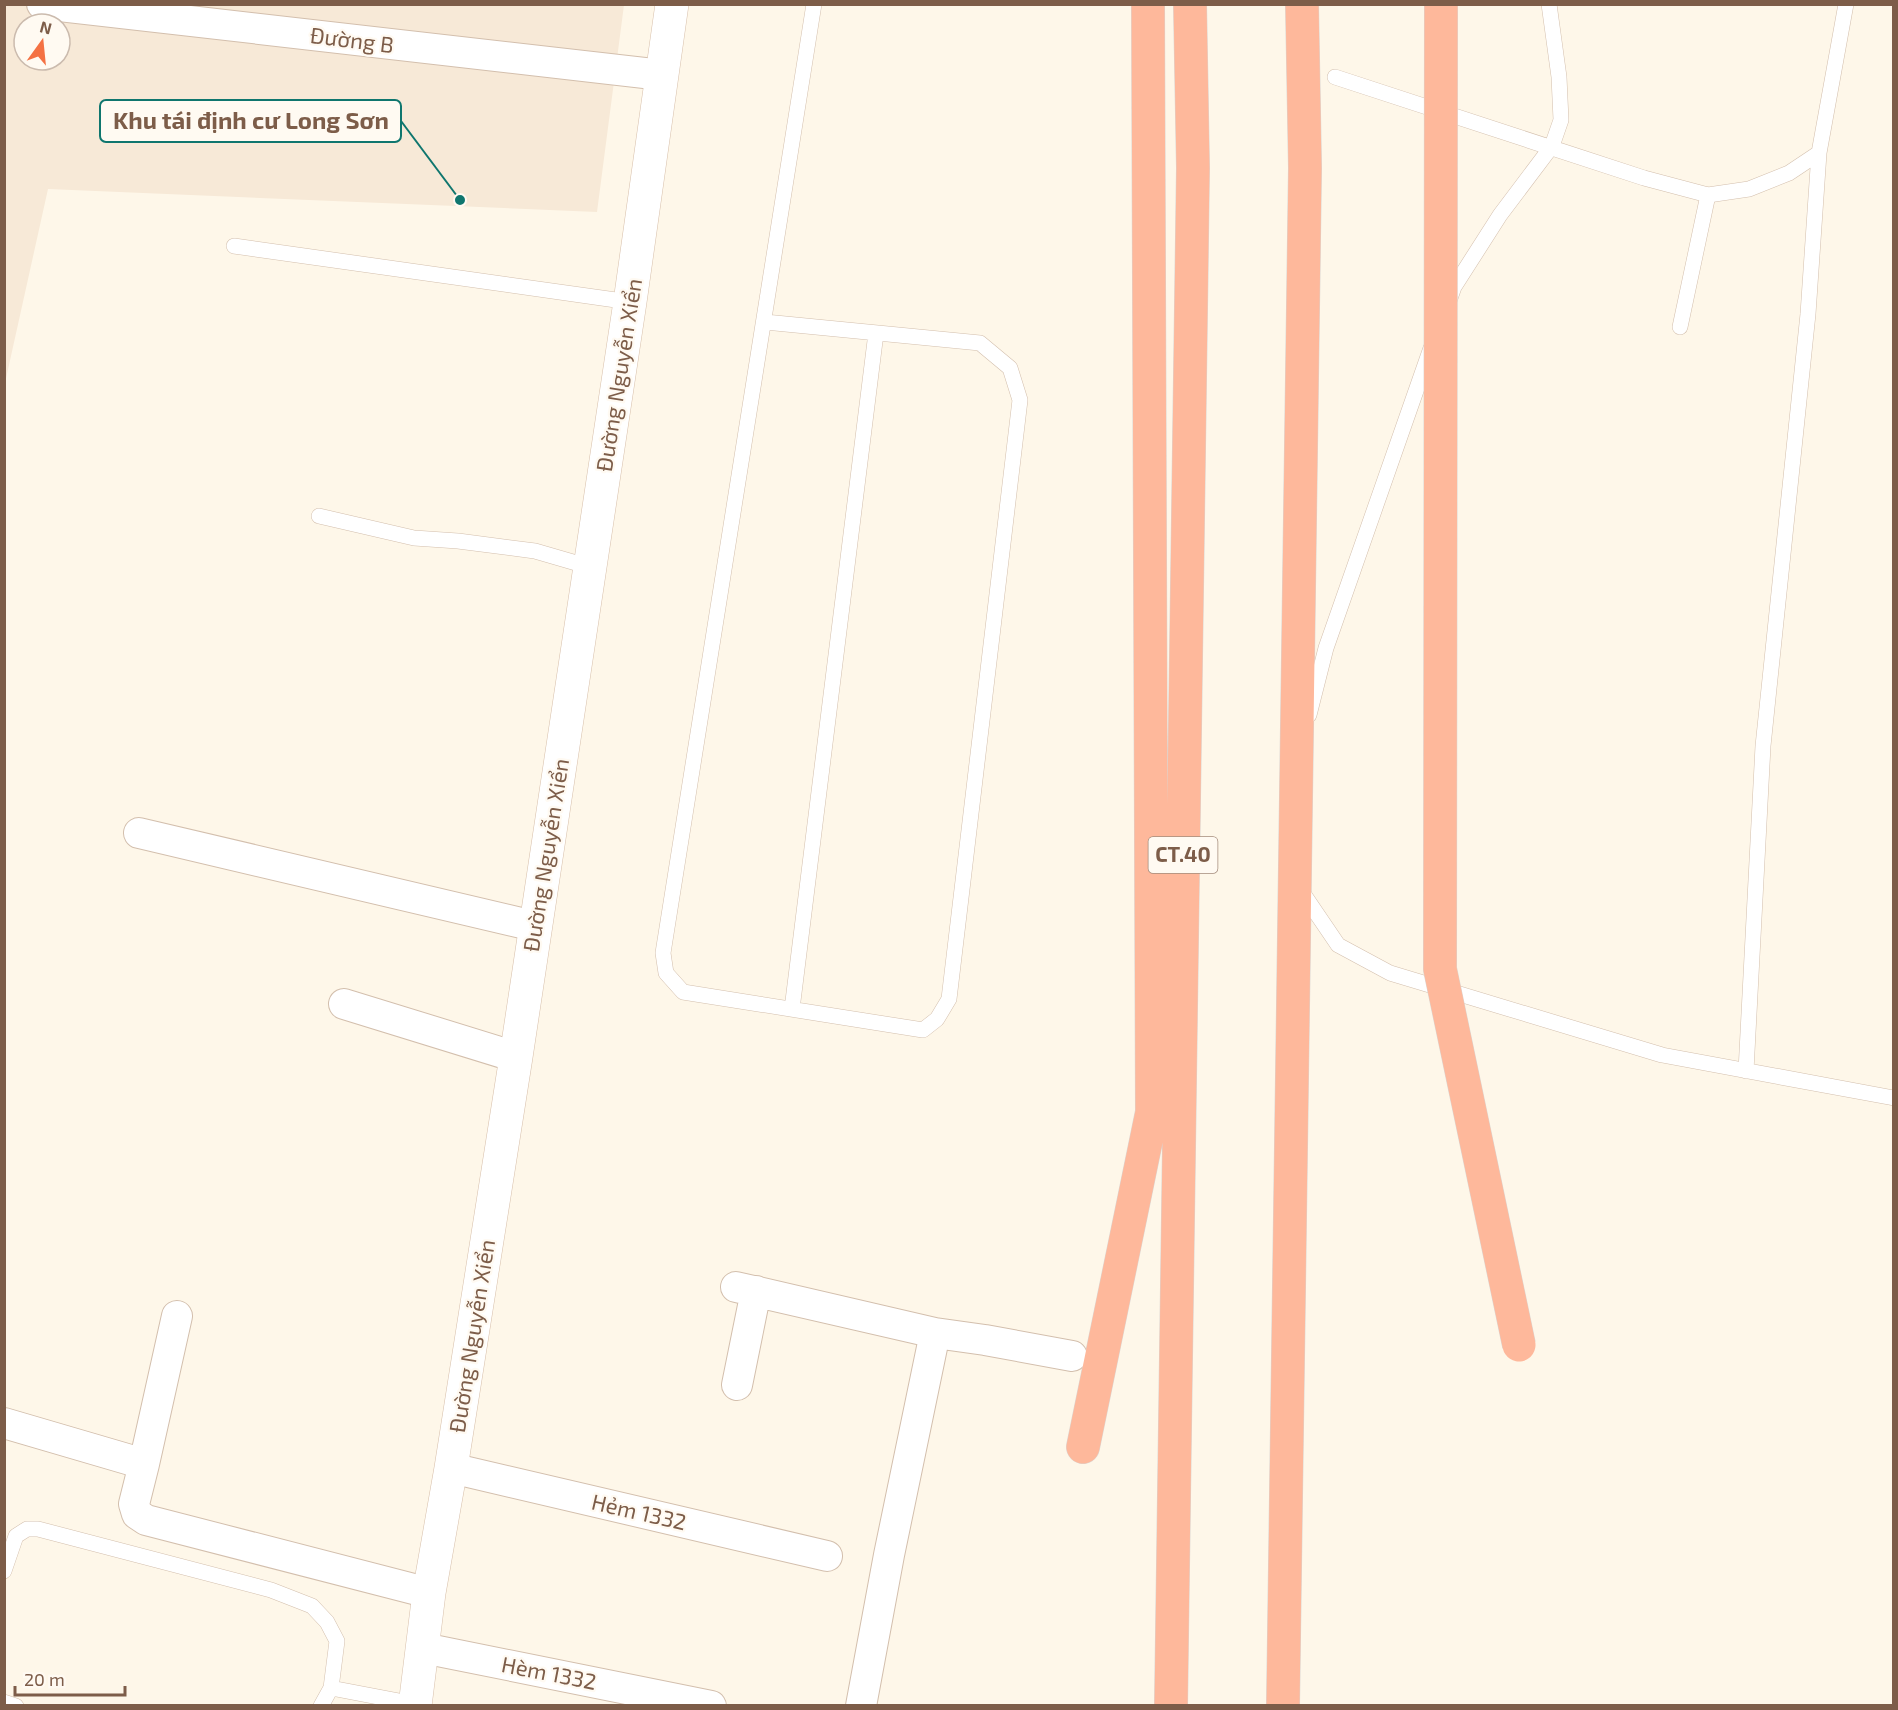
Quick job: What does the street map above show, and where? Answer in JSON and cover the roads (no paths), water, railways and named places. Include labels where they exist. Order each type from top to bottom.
[{"type":"highway","points":[[1083,1447],[1152,1112],[1148,4]]},
{"type":"highway","name":"CT.40","points":[[1171,1706],[1193,168],[1190,4]]},
{"type":"highway","points":[[1283,1706],[1305,168],[1302,4]]},
{"type":"highway","points":[[1441,4],[1440,969],[1519,1346]]},
{"type":"main road","name":"Đường Nguyễn Xiển","points":[[415,1705],[429,1593],[452,1468],[516,1057],[630,302],[672,4]]},
{"type":"street","name":"Đường B","points":[[42,4],[662,75]]},
{"type":"street","points":[[139,833],[534,926]]},
{"type":"street","points":[[344,1004],[516,1057]]},
{"type":"street","points":[[737,1385],[746,1289],[935,1333],[1072,1356]]},
{"type":"street","points":[[177,1316],[134,1504],[137,1514],[146,1520],[429,1593]]},
{"type":"street","points":[[861,1706],[889,1555],[935,1333]]},
{"type":"street","points":[[4,1424],[144,1464]]},
{"type":"street","name":"Hẻm 1332","points":[[452,1468],[827,1556]]},
{"type":"street","name":"Hèm 1332","points":[[423,1648],[711,1706]]},
{"type":"lane","points":[[765,322],[980,343],[1010,368],[1020,400],[949,999],[937,1019],[923,1030],[682,992],[666,973],[663,953],[814,4]]},
{"type":"lane","points":[[1549,4],[1559,78],[1561,120],[1551,146],[1500,215],[1454,287],[1326,648],[1299,756],[1296,840],[1302,892],[1338,945],[1390,973],[1662,1055],[1893,1098]]},
{"type":"lane","points":[[1746,1071],[1763,746],[1808,314],[1819,153],[1845,4]]},
{"type":"lane","points":[[1335,77],[1644,178],[1708,195],[1749,189],[1789,173],[1819,153]]},
{"type":"lane","points":[[1680,327],[1708,195]]},
{"type":"lane","points":[[234,246],[630,302]]},
{"type":"lane","points":[[792,1010],[876,333]]},
{"type":"lane","points":[[319,516],[414,538],[535,551],[590,567]]},
{"type":"lane","points":[[4,1571],[16,1536],[27,1529],[38,1529],[271,1590],[312,1606],[327,1622],[337,1641],[331,1688],[321,1706]]},
{"type":"lane","points":[[331,1688],[415,1705]]},
{"type":"lane","points":[[4,1702],[16,1706]]},
{"type":"place","name":"Khu tái định cư Long Sơn","points":[[460,200]]}]
